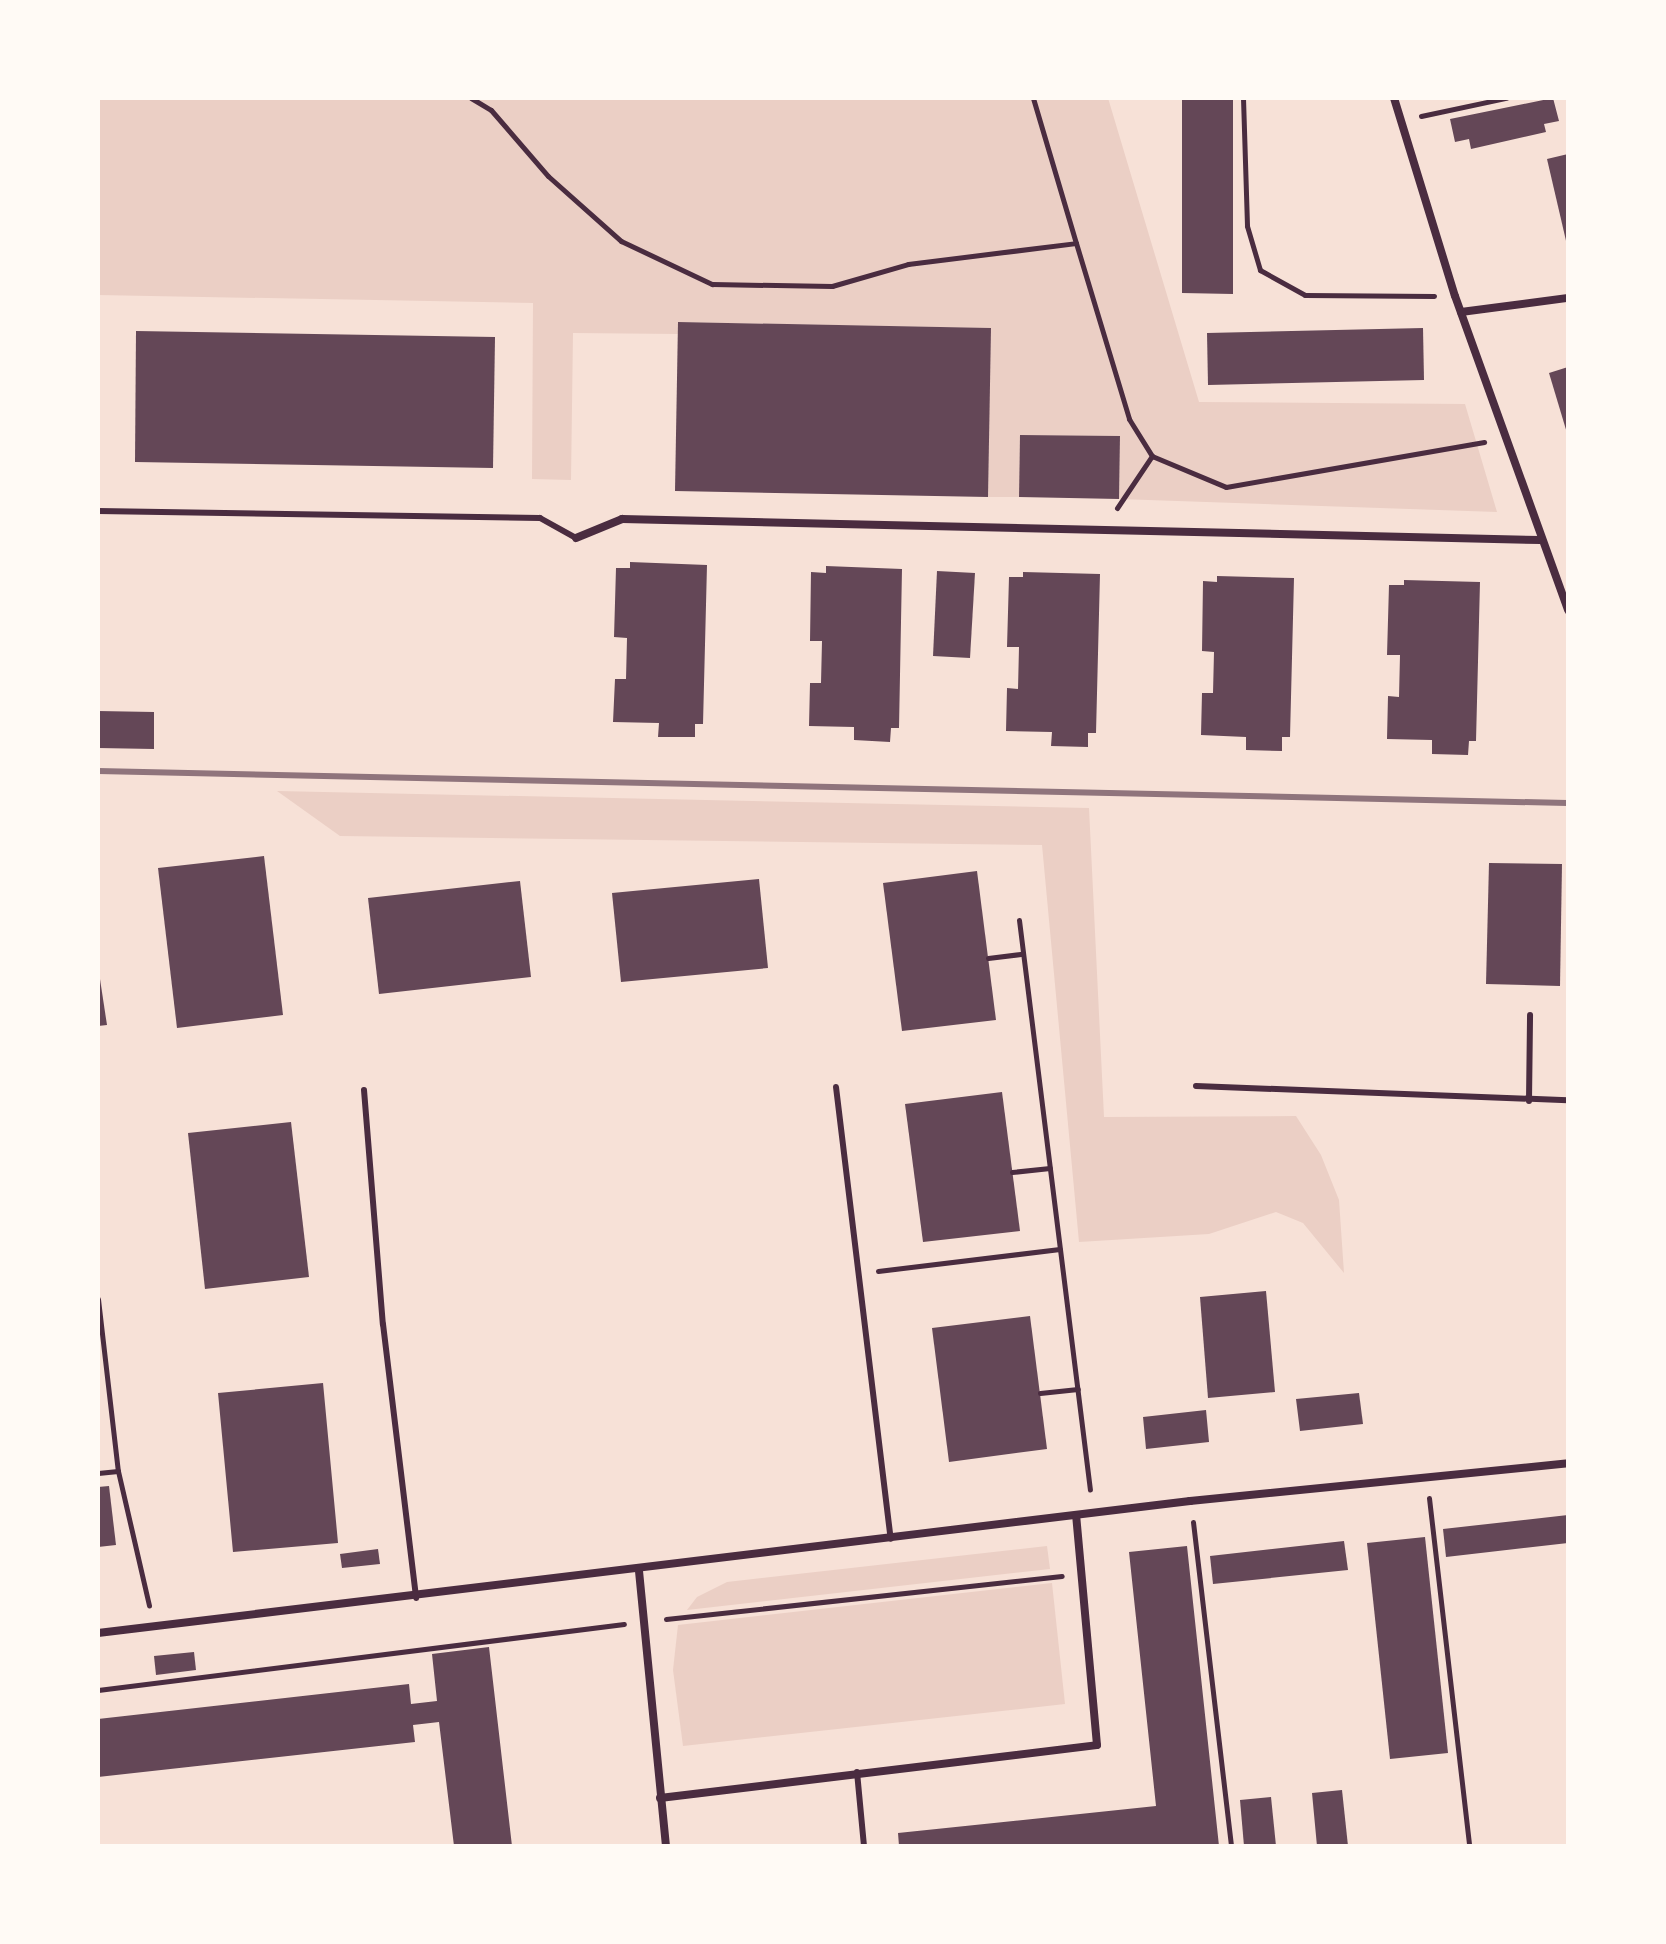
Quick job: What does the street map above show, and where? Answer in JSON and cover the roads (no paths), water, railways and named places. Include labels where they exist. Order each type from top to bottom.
[{"type":"street","points":[[1394,98],[1455,296],[1568,610]]},
{"type":"street","points":[[1461,312],[1568,298]]},
{"type":"street","points":[[576,538],[622,519],[1541,540]]},
{"type":"street","points":[[98,1633],[416,1598],[1190,1501],[1568,1463]]},
{"type":"street","points":[[660,1798],[1097,1745],[1076,1516]]},
{"type":"street","points":[[639,1571],[666,1846]]},
{"type":"lane","points":[[98,511],[540,518],[576,538]]},
{"type":"lane","points":[[1529,1101],[1530,1015]]},
{"type":"lane","points":[[1196,1086],[1529,1101],[1568,1100]]},
{"type":"lane","points":[[836,1087],[891,1539]]},
{"type":"lane","points":[[364,1090],[383,1324],[416,1598]]},
{"type":"lane","points":[[857,1772],[864,1846]]},
{"type":"railway","points":[[98,771],[1568,803]]}]
